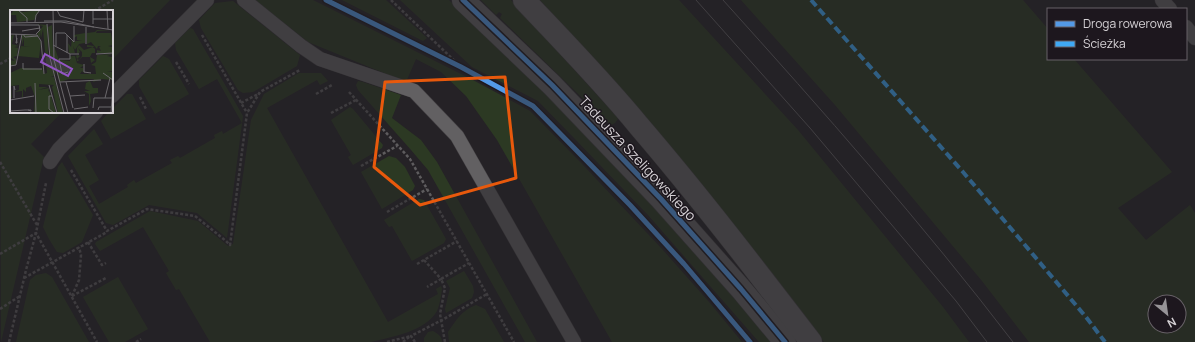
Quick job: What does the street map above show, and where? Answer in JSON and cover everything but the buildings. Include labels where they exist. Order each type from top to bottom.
[{"type":"street","name":"Tadeusza Szeligowskiego","points":[[463,0],[552,85],[661,199],[741,289],[785,342]]},
{"type":"street","name":"Tadeusza Szeligowskiego","points":[[524,0],[574,52],[648,136],[698,196],[812,342]]},
{"type":"lane","points":[[113,95],[207,0]]},
{"type":"lane","points":[[244,0],[301,46],[320,59],[414,92],[457,136],[574,342]]},
{"type":"lane","points":[[1162,0],[1169,8]]},
{"type":"lane","points":[[1187,28],[1195,38]]},
{"type":"lane","points":[[50,162],[60,149],[95,113]]},
{"type":"path","points":[[96,10],[113,0]]},
{"type":"path","points":[[391,0],[461,68]]},
{"type":"path","points":[[191,16],[247,113]]},
{"type":"path","points":[[0,64],[10,59]]},
{"type":"path","points":[[241,103],[320,59],[339,81],[316,94]]},
{"type":"path","points":[[348,90],[410,159],[514,342]]},
{"type":"path","points":[[24,279],[147,209],[195,216],[230,245],[247,113],[260,92]]},
{"type":"path","points":[[331,113],[356,100]]},
{"type":"path","points":[[361,166],[398,146]]},
{"type":"path","points":[[60,149],[107,232]]},
{"type":"path","points":[[0,162],[38,225]]},
{"type":"path","points":[[9,342],[38,225],[50,162]]},
{"type":"path","points":[[387,212],[427,189]]},
{"type":"path","points":[[0,254],[36,233]]},
{"type":"path","points":[[36,233],[97,342]]},
{"type":"path","points":[[88,242],[102,265],[106,263]]},
{"type":"path","points":[[417,264],[457,242]]},
{"type":"path","points":[[72,296],[80,280],[80,247]]},
{"type":"path","points":[[424,260],[441,279],[445,288],[440,314],[445,342]]},
{"type":"path","points":[[427,287],[469,263]]},
{"type":"path","points":[[72,296],[106,278]]},
{"type":"path","points":[[403,342],[411,336],[487,294]]},
{"type":"path","points":[[0,309],[20,296]]},
{"type":"path","points":[[387,342],[411,336]]},
{"type":"path","points":[[411,336],[415,342]]},
{"type":"path","points":[[136,342],[141,339]]},
{"type":"highlighted area","points":[[505,77],[516,178],[420,205],[374,167],[385,82]]},
{"type":"green space","points":[[0,0],[170,0],[113,59],[113,10],[10,10],[10,113],[61,113],[31,144],[44,157],[1,342]]},
{"type":"green space","points":[[255,0],[313,0],[473,80],[530,111],[662,249],[742,342],[612,342],[497,140],[466,96],[441,72],[416,59],[406,82],[308,42]]},
{"type":"green space","points":[[342,0],[386,0],[427,38],[423,41]]},
{"type":"green space","points":[[400,0],[449,0],[552,99],[613,161],[674,228],[773,342],[759,342],[648,215],[538,101],[472,67]]},
{"type":"green space","points":[[481,0],[511,0],[617,117],[618,119],[615,123],[611,125],[608,123],[500,18],[502,14],[499,12],[496,15]]},
{"type":"green space","points":[[540,0],[679,0],[798,130],[943,307],[969,342],[824,342],[776,279],[588,53]]},
{"type":"green space","points":[[741,0],[1023,0],[1047,28],[1047,60],[1075,60],[1172,172],[1118,208],[1146,240],[1190,205],[1195,213],[1195,342],[1029,342],[982,281],[835,105]]},
{"type":"green space","points":[[233,1],[300,55],[297,66],[253,92],[243,93],[238,90],[201,28],[199,20],[215,3]]},
{"type":"green space","points":[[190,28],[193,29],[243,116],[227,238],[197,213],[149,205],[113,225],[106,223],[68,156],[94,129],[103,144],[85,155],[99,180],[89,186],[99,204],[128,187],[127,185],[134,180],[136,183],[172,163],[170,160],[178,156],[180,158],[215,138],[214,135],[222,131],[223,134],[242,123],[217,79],[199,89],[176,50],[175,43]]},
{"type":"green space","points":[[163,56],[169,59],[189,94],[155,114],[139,86],[139,80]]},
{"type":"green space","points":[[299,73],[321,73],[328,81],[320,85],[317,80],[267,108],[388,322],[438,294],[436,289],[441,286],[442,289],[438,308],[432,318],[425,324],[408,332],[371,342],[210,342],[179,289],[176,290],[166,273],[169,271],[143,227],[100,251],[95,244],[96,242],[150,211],[198,221],[228,246],[233,244],[251,120],[264,94]]},
{"type":"green space","points":[[358,81],[401,95],[392,118],[421,140],[437,162],[537,342],[525,342],[428,170],[358,90],[356,85]]},
{"type":"green space","points":[[127,94],[132,94],[146,119],[111,139],[101,121],[108,113],[113,113],[113,108]]},
{"type":"green space","points":[[350,107],[383,145],[382,148],[353,165],[348,157],[351,155],[331,120]]},
{"type":"green space","points":[[389,156],[396,158],[405,167],[415,186],[413,190],[382,209],[361,172]]},
{"type":"green space","points":[[62,162],[93,215],[82,242],[63,253],[57,252],[43,227],[58,167]]},
{"type":"green space","points":[[419,199],[424,200],[446,239],[444,243],[412,261],[392,226],[389,227],[384,220]]},
{"type":"green space","points":[[464,271],[473,286],[474,292],[472,298],[446,313],[445,309],[450,288],[446,281]]},
{"type":"green space","points":[[46,273],[52,277],[89,342],[16,342],[30,280],[36,275]]},
{"type":"green space","points":[[118,277],[148,329],[125,342],[109,342],[83,297]]},
{"type":"green space","points":[[476,305],[485,309],[504,342],[449,342],[448,332],[454,323],[463,313]]},
{"type":"green space","points":[[433,331],[438,334],[442,342],[424,342],[424,338],[428,332]]},
{"type":"tram line","points":[[696,0],[810,128],[956,301],[987,342]]},
{"type":"tram line","points":[[723,0],[908,211],[1013,342]]},
{"type":"marked path","points":[[811,0],[963,172],[1086,317],[1105,342]]},
{"type":"cycle path","points":[[326,0],[461,67],[533,106],[630,205],[684,264],[750,342]]},
{"type":"cycle path","points":[[463,0],[552,85],[661,199],[741,289],[785,342]]}]
